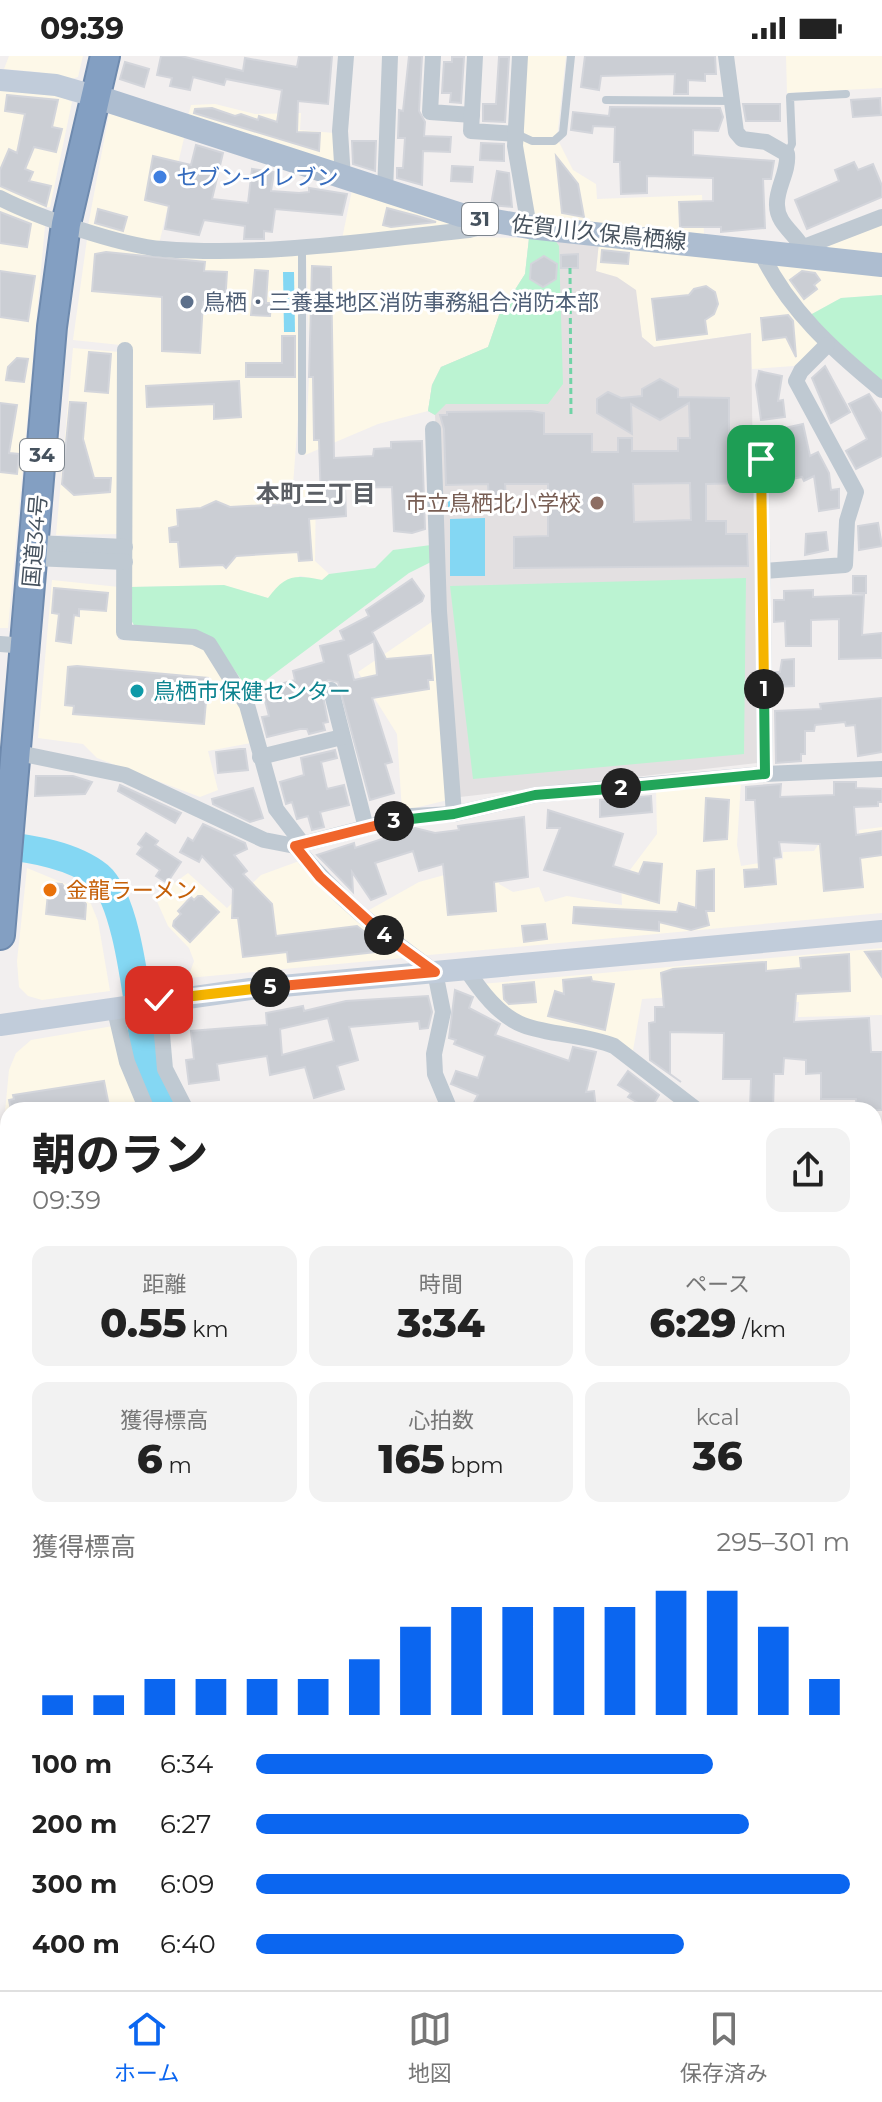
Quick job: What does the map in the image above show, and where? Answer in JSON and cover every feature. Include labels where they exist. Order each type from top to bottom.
[{"type":"highway","name":"国道34号","points":[[0,935],[12,817],[13,645],[34,551],[52,327],[66,224],[105,56]]},
{"type":"main road","name":"佐賀川久保鳥栖線","points":[[94,96],[343,179],[496,223],[760,250],[804,251],[882,265]]},
{"type":"street","points":[[343,179],[340,131],[346,56]]},
{"type":"street","points":[[385,192],[390,56]]},
{"type":"street","points":[[433,56],[430,112],[472,115]]},
{"type":"street","points":[[475,56],[471,131],[516,134]]},
{"type":"street","points":[[520,56],[516,134],[529,227]]},
{"type":"street","points":[[726,56],[736,132],[742,139],[766,142],[787,154],[776,205],[781,222],[804,251],[882,217]]},
{"type":"street","points":[[0,80],[56,85],[94,96]]},
{"type":"street","points":[[0,198],[66,224],[160,249],[302,246],[469,230],[496,223]]},
{"type":"street","points":[[760,250],[771,273],[827,345],[882,390]]},
{"type":"street","points":[[764,571],[845,565],[847,521],[856,492],[796,381],[801,371],[827,345]]},
{"type":"street","points":[[125,350],[124,632],[194,637],[209,644],[247,705],[276,809],[320,877],[368,923],[435,972],[443,1012],[434,1054],[435,1074],[447,1102]]},
{"type":"street","points":[[433,429],[439,611],[454,814]]},
{"type":"street","points":[[761,459],[765,774]]},
{"type":"street","points":[[34,551],[125,555]]},
{"type":"street","points":[[331,690],[366,828]]},
{"type":"street","points":[[260,757],[342,737]]},
{"type":"street","points":[[14,752],[125,775],[264,840],[298,844],[411,816],[454,814],[535,795],[765,774],[882,769]]},
{"type":"street","points":[[0,1025],[154,1000],[882,931]]},
{"type":"street","points":[[466,969],[482,993],[510,1019],[523,1026],[598,1040],[614,1046],[687,1102]]},
{"type":"street","points":[[154,1000],[165,1069],[182,1102]]},
{"type":"street","points":[[116,1006],[127,1062],[144,1102]]},
{"type":"lane","points":[[516,134],[532,141],[554,141],[563,133],[571,56]]},
{"type":"lane","points":[[787,154],[792,144],[790,97],[846,94]]},
{"type":"lane","points":[[606,100],[731,101]]},
{"type":"lane","points":[[302,246],[302,451]]},
{"type":"path","points":[[570,268],[571,418]]},
{"type":"shaded area","points":[[9,56],[83,56],[78,77],[68,80],[38,72],[4,69]]},
{"type":"shaded area","points":[[524,56],[566,56],[557,138],[573,170],[596,184],[597,199],[702,195],[704,234],[608,223],[595,228],[533,221],[519,141]]},
{"type":"shaded area","points":[[786,56],[882,56],[882,88],[787,93]]},
{"type":"shaded area","points":[[0,87],[57,95],[72,102],[50,207],[34,209],[0,192]]},
{"type":"shaded area","points":[[215,104],[255,114],[301,113],[300,130],[334,133],[334,171],[187,120],[191,105]]},
{"type":"shaded area","points":[[109,114],[138,119],[185,134],[159,244],[88,226]]},
{"type":"shaded area","points":[[352,190],[465,224],[342,239]]},
{"type":"shaded area","points":[[0,207],[45,226],[8,628],[0,628]]},
{"type":"shaded area","points":[[882,225],[882,258],[831,253],[828,246]]},
{"type":"shaded area","points":[[465,237],[529,238],[525,274],[499,315],[488,348],[441,367],[432,385],[428,411],[378,424],[305,455],[310,359],[306,253]]},
{"type":"shaded area","name":"市立鳥栖北小学校","points":[[529,238],[599,242],[596,271],[617,277],[636,290],[642,337],[654,347],[751,333],[757,763],[460,797],[443,583],[435,415],[428,411],[432,385],[441,367],[488,347],[499,315],[525,274]]},
{"type":"shaded area","points":[[87,239],[298,252],[301,379],[293,485],[316,485],[315,561],[329,574],[322,580],[300,576],[268,598],[223,585],[130,587],[133,380],[130,346],[73,340]]},
{"type":"shaded area","points":[[599,242],[759,262],[817,338],[818,345],[794,366],[752,369],[750,333],[654,347],[642,337],[635,290],[596,271]]},
{"type":"shaded area","points":[[773,260],[882,273],[882,295],[841,298],[810,315],[775,268]]},
{"type":"shaded area","points":[[73,348],[119,352],[122,534],[56,535]]},
{"type":"shaded area","points":[[52,580],[119,587],[118,640],[200,644],[230,683],[251,743],[208,751],[218,790],[200,797],[97,758],[83,744],[38,738]]},
{"type":"shaded area","points":[[433,621],[448,800],[402,811],[397,734],[358,672]]},
{"type":"shaded area","points":[[741,782],[737,845],[741,866],[783,859],[783,852],[814,851],[818,845],[860,843],[859,830],[882,827],[882,913],[418,956],[362,914],[419,882],[495,861],[499,884],[513,892],[539,887],[545,902],[567,896],[622,905],[621,882],[657,834],[656,789]]},
{"type":"shaded area","points":[[302,860],[405,953],[403,958],[188,978],[194,961],[189,948],[168,926],[155,897],[188,873],[227,908],[261,875]]},
{"type":"shaded area","points":[[27,868],[78,889],[91,904],[98,921],[110,991],[42,1000],[28,996],[19,987],[17,961]]},
{"type":"shaded area","points":[[882,948],[882,1015],[798,1017],[799,1002],[749,1001],[703,995],[642,999],[632,1056],[514,1018],[481,984]]},
{"type":"shaded area","points":[[113,1026],[139,1102],[6,1102],[9,1070],[16,1053],[31,1040]]},
{"type":"green space","points":[[529,238],[555,240],[559,246],[563,384],[548,404],[446,404],[435,415],[428,411],[432,385],[441,367],[488,347],[499,315],[525,274]]},
{"type":"green space","points":[[882,295],[882,385],[810,315],[841,298]]},
{"type":"green space","points":[[431,545],[431,562],[409,573],[250,692],[214,641],[135,627],[130,618],[130,587],[224,585],[268,598],[291,578],[322,580],[329,574],[375,568],[393,550]]},
{"type":"green space","points":[[746,578],[744,754],[473,779],[450,586]]},
{"type":"water","points":[[283,272],[294,272],[295,332],[284,332]]},
{"type":"water","points":[[448,498],[483,498],[483,509],[448,510]]},
{"type":"water","points":[[485,518],[485,576],[450,576],[450,519]]},
{"type":"building","points":[[161,56],[181,56],[243,71],[245,58],[297,67],[299,56],[332,56],[328,104],[298,101],[297,132],[320,133],[319,151],[194,113],[195,109],[212,108],[235,116],[241,114],[258,120],[259,116],[277,122],[282,90],[226,79],[224,85],[193,77],[190,90],[170,86],[172,78],[157,75]]},
{"type":"building","points":[[409,56],[422,56],[419,111],[425,122],[424,136],[451,137],[450,152],[423,151],[422,185],[397,178],[397,168],[403,168],[405,138],[398,138],[399,110],[403,111]]},
{"type":"building","points":[[585,56],[715,56],[716,74],[705,74],[705,81],[688,80],[688,94],[674,94],[675,74],[601,76],[599,90],[581,87]]},
{"type":"building","points":[[452,57],[464,57],[461,103],[450,102],[451,93],[442,93],[444,62],[452,62]]},
{"type":"building","points":[[499,57],[509,57],[505,122],[483,121],[483,104],[496,104]]},
{"type":"building","points":[[125,62],[149,69],[144,87],[120,79]]},
{"type":"building","points":[[7,95],[58,100],[52,127],[62,129],[56,152],[34,147],[25,169],[33,172],[29,181],[51,186],[46,206],[0,186],[0,170],[9,149],[17,153],[25,114],[5,111]]},
{"type":"building","points":[[880,98],[881,115],[853,117],[851,100]]},
{"type":"building","points":[[743,104],[780,104],[780,121],[746,121]]},
{"type":"building","points":[[610,107],[720,108],[723,117],[718,131],[693,130],[693,155],[774,161],[771,179],[763,179],[765,228],[721,232],[721,227],[680,227],[679,202],[713,201],[713,178],[647,176],[647,193],[621,194],[620,162],[614,162],[615,127],[593,126],[592,133],[571,130],[573,112],[609,116]]},
{"type":"building","points":[[352,141],[376,141],[375,171],[353,164]]},
{"type":"building","points":[[481,143],[504,144],[504,161],[480,160]]},
{"type":"building","points":[[196,145],[223,153],[212,199],[248,203],[252,169],[274,172],[271,191],[299,193],[309,192],[309,188],[347,194],[342,215],[275,209],[272,232],[264,231],[264,239],[244,239],[245,226],[204,220],[199,235],[165,229],[169,206],[145,200],[153,156],[191,165]]},
{"type":"building","points":[[556,156],[578,184],[584,217],[562,213]]},
{"type":"building","points":[[854,162],[858,170],[873,164],[882,186],[882,197],[807,229],[795,200],[839,181],[835,170]]},
{"type":"building","points":[[452,166],[473,167],[472,182],[451,181]]},
{"type":"building","points":[[497,171],[509,173],[512,207],[491,205]]},
{"type":"building","points":[[387,208],[436,222],[391,227],[383,225]]},
{"type":"building","points":[[98,209],[127,217],[123,231],[95,223]]},
{"type":"building","points":[[0,212],[31,224],[27,247],[0,243]]},
{"type":"building","points":[[602,250],[629,253],[628,264],[601,262]]},
{"type":"building","points":[[106,252],[205,262],[204,271],[227,272],[225,304],[203,302],[200,353],[162,351],[162,297],[92,291],[95,254]]},
{"type":"building","points":[[578,254],[578,268],[561,268],[561,255]]},
{"type":"building","points":[[544,256],[557,264],[556,279],[543,287],[530,279],[531,264]]},
{"type":"building","points":[[312,266],[331,267],[334,458],[373,456],[374,449],[391,448],[391,442],[422,441],[425,529],[412,533],[394,531],[392,487],[345,488],[346,516],[309,519],[312,560],[299,561],[298,552],[236,556],[226,568],[223,565],[180,567],[178,542],[170,542],[169,528],[178,526],[177,510],[201,508],[216,501],[230,507],[321,502],[319,440],[314,440],[313,377],[309,377]]},
{"type":"building","points":[[255,270],[268,271],[266,303],[271,303],[270,316],[251,315]]},
{"type":"building","points":[[0,271],[35,276],[28,321],[0,317]]},
{"type":"building","points":[[802,271],[815,273],[820,280],[814,285],[817,289],[804,299],[790,280]]},
{"type":"building","points":[[706,286],[715,292],[718,304],[714,314],[705,320],[707,334],[657,340],[652,299],[689,295],[694,289]]},
{"type":"building","points":[[788,315],[793,321],[796,357],[786,337],[763,340],[761,318]]},
{"type":"building","points":[[282,336],[295,336],[295,377],[246,377],[246,363],[282,363]]},
{"type":"building","points":[[89,352],[111,354],[108,393],[85,391]]},
{"type":"building","points":[[17,358],[28,359],[24,382],[6,380],[8,367]]},
{"type":"building","points":[[825,366],[850,412],[831,423],[812,378]]},
{"type":"building","points":[[759,371],[782,376],[778,401],[783,400],[785,417],[761,420],[756,385]]},
{"type":"building","points":[[660,379],[678,389],[678,397],[729,398],[729,450],[746,450],[747,483],[706,484],[706,521],[726,521],[726,534],[747,534],[748,566],[514,568],[514,537],[548,536],[548,484],[505,484],[506,499],[489,500],[488,484],[446,485],[444,429],[440,415],[447,415],[447,412],[531,411],[544,413],[544,434],[592,434],[592,452],[618,452],[618,438],[632,438],[632,451],[678,451],[678,438],[690,438],[689,403],[660,420],[631,404],[632,434],[597,413],[597,399],[608,392],[621,398],[642,396],[642,389]],"holes":[[[690,483],[691,520],[634,522],[633,484]]]},
{"type":"building","points":[[239,381],[241,417],[214,419],[214,404],[147,407],[146,386]]},
{"type":"building","points":[[869,394],[882,414],[882,456],[856,469],[846,451],[867,439],[849,404]]},
{"type":"building","points":[[70,402],[86,403],[83,439],[94,478],[111,478],[110,492],[74,495],[62,484]]},
{"type":"building","points":[[0,403],[17,405],[9,453],[19,454],[17,474],[0,472]]},
{"type":"building","points":[[803,424],[810,456],[818,452],[829,473],[831,490],[839,489],[839,508],[819,511],[814,476],[804,481],[802,477],[772,483],[770,454],[784,450],[780,429]]},
{"type":"building","points":[[878,523],[882,546],[859,550],[858,526]]},
{"type":"building","points":[[826,532],[828,550],[805,555],[806,534]]},
{"type":"building","points":[[853,576],[866,576],[866,593],[853,593]]},
{"type":"building","points":[[412,579],[424,596],[422,601],[372,632],[386,659],[431,655],[433,680],[428,680],[429,689],[372,698],[392,762],[385,764],[394,793],[370,800],[338,682],[328,680],[321,686],[328,722],[323,723],[325,730],[309,734],[307,729],[300,729],[267,737],[262,717],[269,716],[262,689],[295,680],[293,671],[324,662],[320,646],[344,640],[340,631],[369,616],[366,610]],"holes":[[[374,641],[377,675],[354,680],[348,655]]]},
{"type":"building","points":[[54,588],[108,593],[106,611],[79,609],[79,616],[74,615],[71,643],[56,641],[59,614],[52,613]]},
{"type":"building","points":[[813,590],[813,597],[864,595],[862,635],[882,633],[882,658],[839,659],[839,619],[811,620],[811,646],[786,646],[785,621],[774,622],[774,600],[784,600],[784,591]]},
{"type":"building","points":[[794,659],[794,686],[775,687],[775,672],[780,672],[782,660]]},
{"type":"building","name":"鳥栖市保健センター","points":[[68,667],[208,678],[204,724],[73,714],[74,706],[65,705]]},
{"type":"building","points":[[882,698],[882,752],[858,756],[855,725],[846,726],[845,722],[815,725],[814,731],[805,731],[805,754],[801,754],[801,761],[776,763],[775,711],[821,709],[820,704]]},
{"type":"building","points":[[245,749],[248,770],[218,773],[216,752]]},
{"type":"building","points":[[335,750],[337,758],[321,762],[327,789],[344,785],[349,805],[320,812],[324,827],[312,830],[308,816],[297,819],[292,802],[286,804],[280,782],[304,775],[301,758]]},
{"type":"building","points":[[36,776],[73,776],[92,782],[85,794],[35,796]]},
{"type":"building","points":[[834,782],[856,782],[856,788],[882,789],[882,802],[878,802],[878,806],[854,807],[856,835],[882,831],[882,855],[860,858],[863,887],[824,891],[820,844],[779,842],[781,857],[774,858],[776,884],[745,887],[744,870],[759,869],[755,800],[746,800],[746,787],[781,784],[780,797],[834,795]]},
{"type":"building","points":[[120,785],[181,813],[175,823],[118,791]]},
{"type":"building","points":[[253,788],[263,818],[250,822],[213,804],[212,799]]},
{"type":"building","points":[[651,796],[652,812],[600,817],[600,800]]},
{"type":"building","points":[[706,798],[729,800],[727,839],[704,841]]},
{"type":"building","points":[[548,810],[623,834],[613,866],[639,874],[644,862],[662,864],[659,903],[544,870],[560,828],[547,828]]},
{"type":"building","points":[[524,817],[528,877],[494,882],[496,911],[448,915],[443,864],[419,871],[413,851],[375,863],[386,894],[371,900],[352,872],[353,892],[317,855],[354,843],[355,848],[415,828],[435,833],[459,830],[458,826]]},
{"type":"building","points":[[203,824],[245,843],[247,849],[234,855],[247,871],[243,874],[272,904],[276,936],[357,926],[374,939],[375,952],[288,962],[287,952],[243,957],[238,918],[232,918],[233,889],[202,856],[199,862],[180,852],[188,838],[193,841]]},
{"type":"building","points":[[146,833],[158,841],[155,845],[181,862],[167,883],[156,876],[160,870],[137,854],[142,847],[138,844]]},
{"type":"building","points":[[714,869],[714,911],[706,911],[709,925],[691,930],[659,922],[659,931],[573,923],[574,907],[677,912],[679,903],[696,908],[697,871]]},
{"type":"building","points":[[49,883],[62,884],[68,892],[77,893],[86,904],[85,919],[46,914]]},
{"type":"building","points":[[202,896],[219,912],[190,942],[173,926],[181,914],[178,911],[191,897],[194,900]]},
{"type":"building","points":[[545,924],[547,939],[524,942],[522,926]]},
{"type":"building","points":[[882,951],[882,977],[865,952]]},
{"type":"building","points":[[849,954],[850,991],[796,994],[794,1022],[869,1018],[871,1052],[882,1052],[882,1102],[821,1099],[821,1073],[806,1074],[806,1060],[784,1058],[783,1074],[774,1074],[773,1102],[750,1102],[751,1079],[723,1079],[724,1033],[670,1032],[670,1074],[681,1082],[650,1060],[649,1023],[655,1022],[655,1007],[664,1007],[661,973],[673,969],[766,962],[766,971],[801,968],[800,958]]},
{"type":"building","points":[[591,977],[592,981],[614,984],[605,1030],[548,1016],[555,991],[564,994],[563,980]]},
{"type":"building","points":[[534,982],[536,1002],[509,1004],[504,999],[503,985]]},
{"type":"building","points":[[455,990],[473,997],[469,1008],[500,1024],[495,1035],[569,1061],[573,1047],[596,1052],[586,1092],[594,1091],[595,1102],[474,1102],[478,1095],[451,1084],[456,1071],[478,1078],[485,1056],[454,1044],[456,1040],[449,1038]]},
{"type":"building","points":[[428,996],[432,1012],[428,1028],[420,1029],[419,1021],[349,1027],[358,1060],[337,1066],[344,1089],[314,1098],[305,1067],[270,1075],[267,1056],[217,1064],[219,1080],[189,1084],[186,1060],[194,1059],[191,1031],[267,1025],[266,1013],[303,1006],[304,1011],[346,1001]],"holes":[[[328,1018],[334,1041],[282,1055],[280,1029]]]},
{"type":"building","points":[[628,1071],[659,1095],[655,1102],[636,1102],[628,1097],[631,1093],[618,1085]]},
{"type":"building","points":[[104,1081],[108,1102],[9,1102],[14,1099],[13,1095]]},
{"type":"waterway","points":[[0,845],[65,858],[99,876],[110,890],[126,936],[148,1065],[163,1102]]},
{"type":"place","name":"セブン-イレブン","points":[[160,177]]},
{"type":"place","name":"鳥栖・三養基地区消防事務組合消防本部","points":[[187,302]]},
{"type":"place","name":"市立鳥栖北小学校","points":[[597,503]]},
{"type":"place","name":"鳥栖市保健センター","points":[[137,691]]},
{"type":"place","name":"金龍ラーメン","points":[[50,890]]},
{"type":"district","name":"本町三丁目","points":[[316,493]]},
{"type":"route","points":[[159,1000],[435,972],[368,923],[320,877],[295,846],[302,843],[411,816],[454,814],[535,795],[765,774],[761,459]]}]
